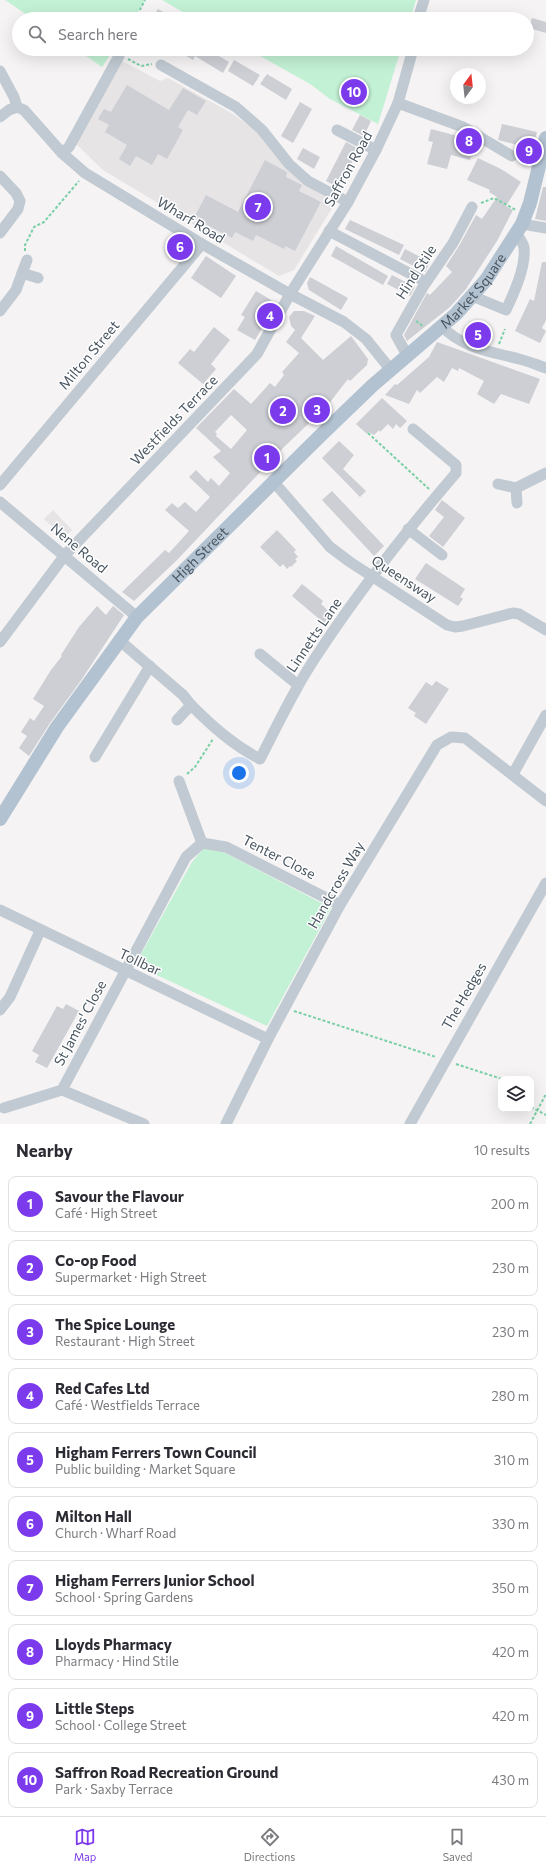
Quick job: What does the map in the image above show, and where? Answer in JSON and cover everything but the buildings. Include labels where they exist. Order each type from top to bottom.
[{"type":"main road","name":"Market Square","points":[[437,330],[472,296],[496,266],[522,224],[536,180],[546,138]]},
{"type":"main road","name":"High Street","points":[[0,819],[57,727],[137,617],[346,410],[437,330]]},
{"type":"street","points":[[420,12],[424,0]]},
{"type":"street","points":[[62,153],[69,147],[118,56]]},
{"type":"street","name":"Saffron Road","points":[[290,294],[348,202],[376,150],[398,103],[410,56]]},
{"type":"street","points":[[161,65],[236,107],[262,130],[289,164],[308,181],[348,202]]},
{"type":"street","name":"Wharf Road","points":[[0,71],[14,97],[17,107],[24,110],[62,153],[85,173],[202,244],[290,294],[333,315],[356,329],[391,370]]},
{"type":"street","points":[[398,103],[463,127],[512,156]]},
{"type":"street","points":[[0,117],[9,110],[17,107]]},
{"type":"street","points":[[337,130],[376,150]]},
{"type":"street","points":[[0,176],[16,193],[20,201],[18,209],[0,233]]},
{"type":"street","name":"Hind Stile","points":[[407,355],[396,335],[426,282],[453,243],[472,207]]},
{"type":"street","points":[[472,296],[506,310],[515,290],[524,254],[522,224],[546,228]]},
{"type":"street","points":[[329,231],[426,282]]},
{"type":"street","name":"Milton Street","points":[[0,485],[202,244]]},
{"type":"street","points":[[0,311],[16,290],[27,260]]},
{"type":"street","points":[[22,273],[38,278]]},
{"type":"street","name":"Westfields Terrace","points":[[0,642],[65,555],[257,354],[290,294]]},
{"type":"street","name":"Market Square","points":[[437,330],[448,333],[463,342],[496,354],[521,359],[546,368]]},
{"type":"street","name":"Linnetts Lane","points":[[119,640],[183,695],[218,732],[246,752],[260,758],[298,686],[320,650],[372,576],[408,529],[456,473],[456,465],[413,429]]},
{"type":"street","points":[[498,484],[516,488],[546,473]]},
{"type":"street","name":"Queensway","points":[[273,481],[330,547],[447,625],[455,627],[463,626],[513,613],[519,614],[546,630]]},
{"type":"street","points":[[516,488],[517,503]]},
{"type":"street","name":"Nene Road","points":[[0,502],[137,617]]},
{"type":"street","points":[[408,529],[442,555]]},
{"type":"street","points":[[260,654],[298,686]]},
{"type":"street","points":[[95,757],[150,666]]},
{"type":"street","points":[[177,720],[191,705]]},
{"type":"street","points":[[546,715],[513,774],[546,801]]},
{"type":"street","name":"Handcross Way","points":[[226,1124],[268,1039],[340,905],[437,745],[451,737],[465,738],[513,774]]},
{"type":"street","points":[[124,971],[186,857],[202,843],[179,781]]},
{"type":"street","name":"Tenter Close","points":[[202,843],[226,847],[340,905]]},
{"type":"street","name":"The Hedges","points":[[410,1124],[546,883]]},
{"type":"street","name":"Tollbar","points":[[0,910],[40,931],[268,1039]]},
{"type":"street","points":[[0,1010],[10,997],[40,931]]},
{"type":"street","name":"St James' Close","points":[[62,1090],[124,971]]},
{"type":"street","points":[[4,1108],[62,1090],[144,1124]]},
{"type":"path","points":[[139,12],[145,0]]},
{"type":"path","points":[[124,56],[141,66],[161,65]]},
{"type":"path","points":[[27,260],[24,253],[25,245],[34,228],[44,222],[85,173]]},
{"type":"path","points":[[472,207],[494,198],[522,224]]},
{"type":"path","points":[[407,314],[437,330]]},
{"type":"path","points":[[496,354],[505,328]]},
{"type":"path","points":[[368,432],[436,496]]},
{"type":"path","points":[[179,781],[195,767],[218,732]]},
{"type":"path","points":[[285,1008],[498,1078]]},
{"type":"path","points":[[530,1124],[546,1094]]},
{"type":"path","points":[[534,1108],[546,1115]]},
{"type":"shaded area","points":[[122,61],[160,81],[168,78],[233,114],[260,134],[337,200],[294,270],[279,276],[103,170],[75,143]]},
{"type":"shaded area","points":[[53,510],[72,530],[64,538],[44,519]]},
{"type":"green space","points":[[5,0],[145,0],[137,12],[23,12]]},
{"type":"green space","points":[[162,0],[416,0],[412,12],[183,12]]},
{"type":"green space","points":[[86,56],[109,56],[102,67]]},
{"type":"green space","points":[[260,56],[399,56],[378,124],[330,99],[310,84]]},
{"type":"green space","points":[[204,848],[223,852],[331,908],[267,1026],[135,965],[192,862]]},
{"type":"place","name":"Saffron Road Recreation Ground","points":[[354,92]]},
{"type":"place","name":"Lloyds Pharmacy","points":[[469,141]]},
{"type":"place","name":"Little Steps","points":[[529,151]]},
{"type":"place","name":"Higham Ferrers Junior School","points":[[258,207]]},
{"type":"place","name":"Milton Hall","points":[[180,247]]},
{"type":"place","name":"Red Cafes Ltd","points":[[270,316]]},
{"type":"place","name":"Higham Ferrers Town Council","points":[[478,335]]},
{"type":"place","name":"The Spice Lounge","points":[[317,410]]},
{"type":"place","name":"Co-op Food","points":[[283,411]]},
{"type":"place","name":"Savour the Flavour","points":[[267,458]]}]
